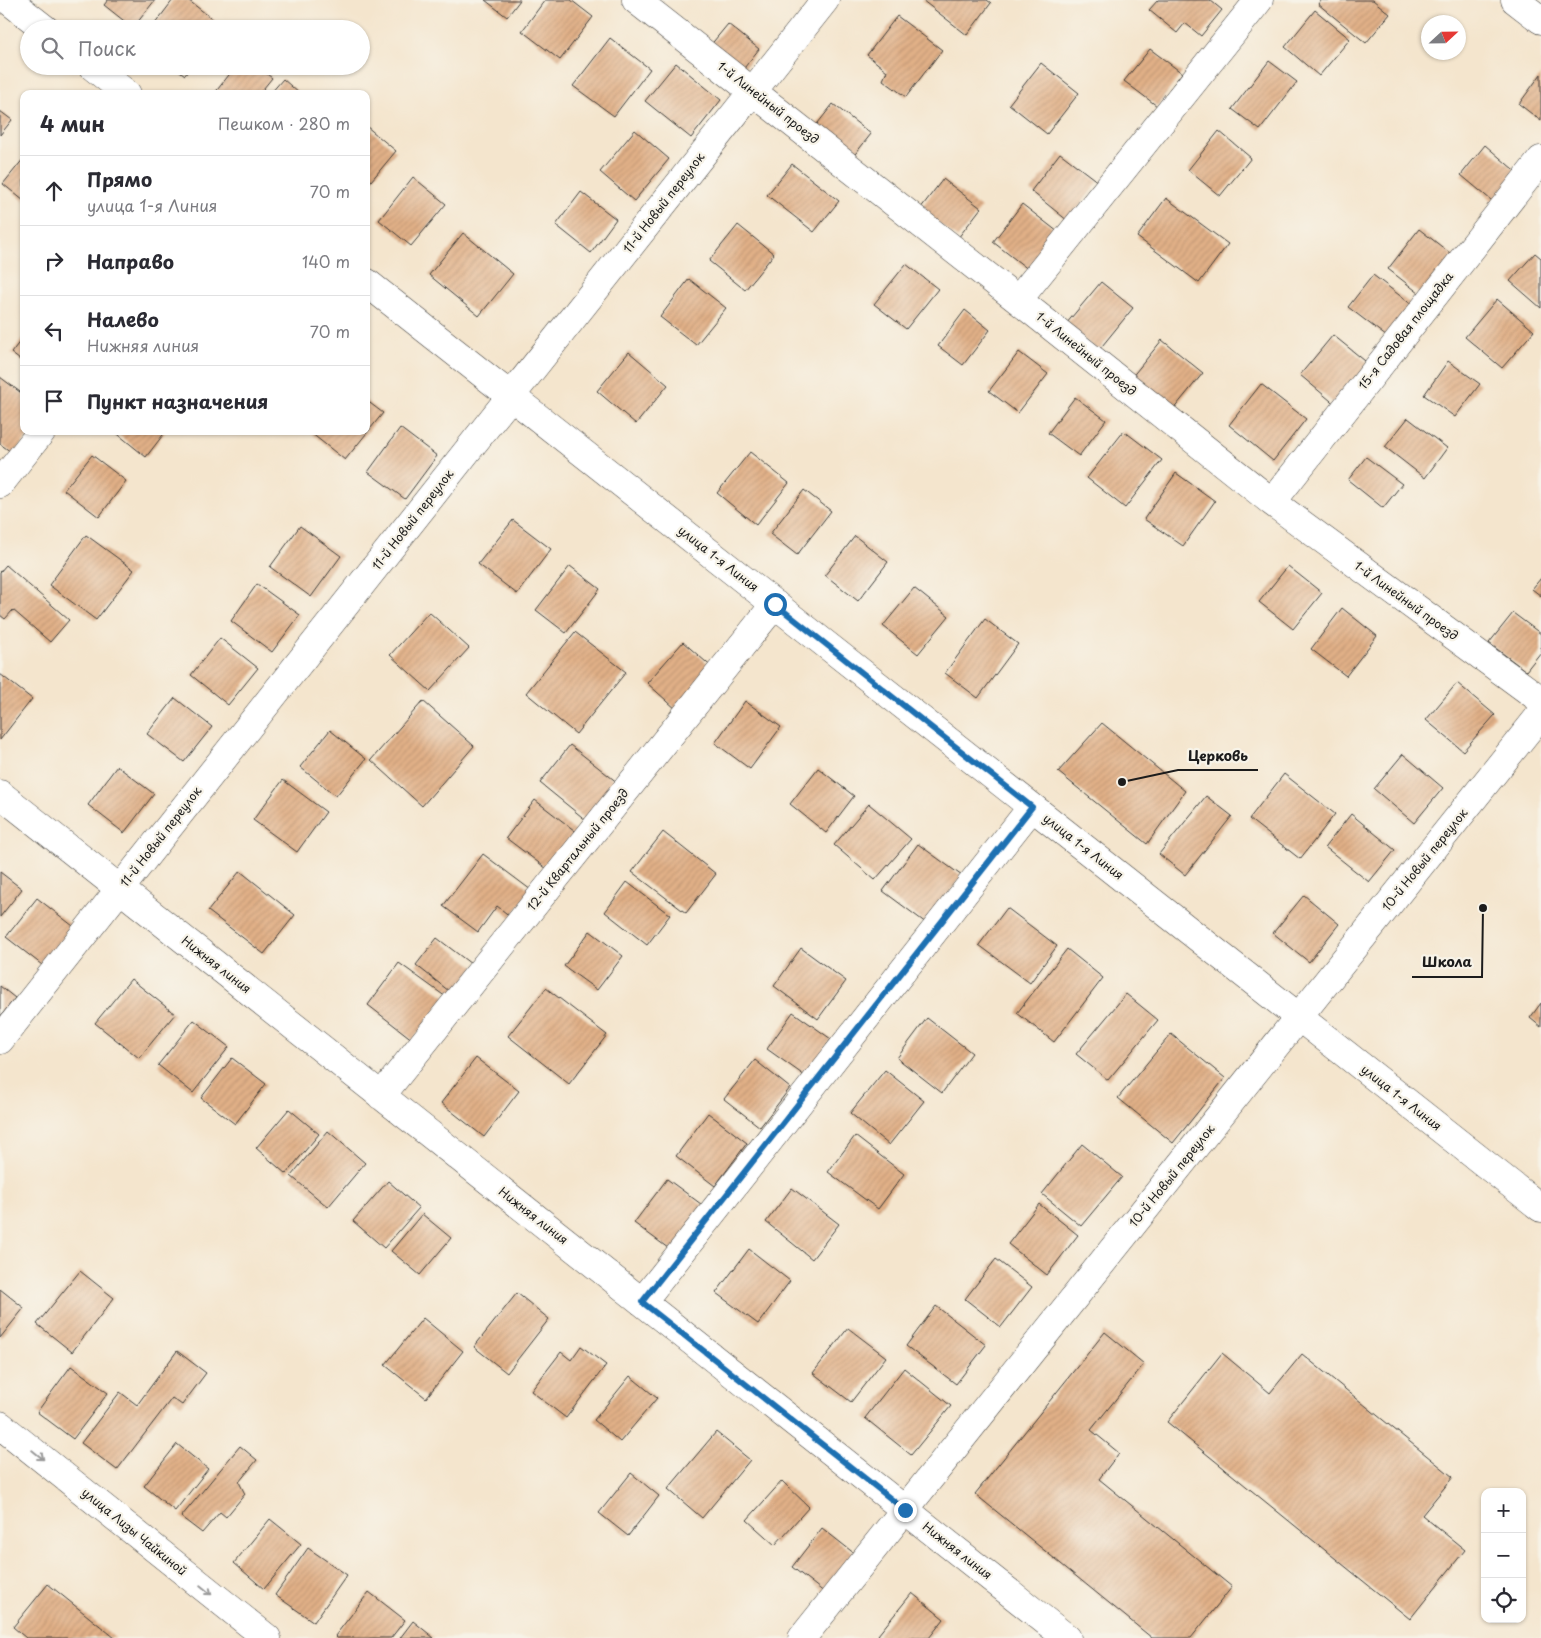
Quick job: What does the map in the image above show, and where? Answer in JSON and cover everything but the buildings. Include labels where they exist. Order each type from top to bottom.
[{"type":"street","points":[[8,0],[34,20]]},
{"type":"street","name":"1-й Линейный проезд","points":[[636,0],[1272,502],[1541,700]]},
{"type":"street","name":"11-й Новый переулок","points":[[0,1040],[825,0]]},
{"type":"street","points":[[1018,300],[1259,0]]},
{"type":"street","points":[[1515,0],[1541,20]]},
{"type":"street","points":[[103,75],[122,90]]},
{"type":"street","name":"15-я Садовая площадка","points":[[1272,502],[1541,160]]},
{"type":"street","name":"улица 1-я Линия","points":[[370,285],[1541,1208]]},
{"type":"street","points":[[0,484],[39,435]]},
{"type":"street","name":"12-й Квартальный проезд","points":[[381,1096],[775,604]]},
{"type":"street","name":"10-й Новый переулок","points":[[802,1638],[1541,714]]},
{"type":"street","name":"Нижняя линия","points":[[0,794],[1067,1638]]},
{"type":"street","points":[[642,1302],[1032,807]]},
{"type":"street","name":"улица Лизы Чайкиной","points":[[0,1425],[267,1638]]},
{"type":"place","name":"Церковь","points":[[1122,782]]},
{"type":"place","name":"Школа","points":[[1483,908]]},
{"type":"route","points":[[775,604],[1032,807],[642,1302],[905,1510]]}]
